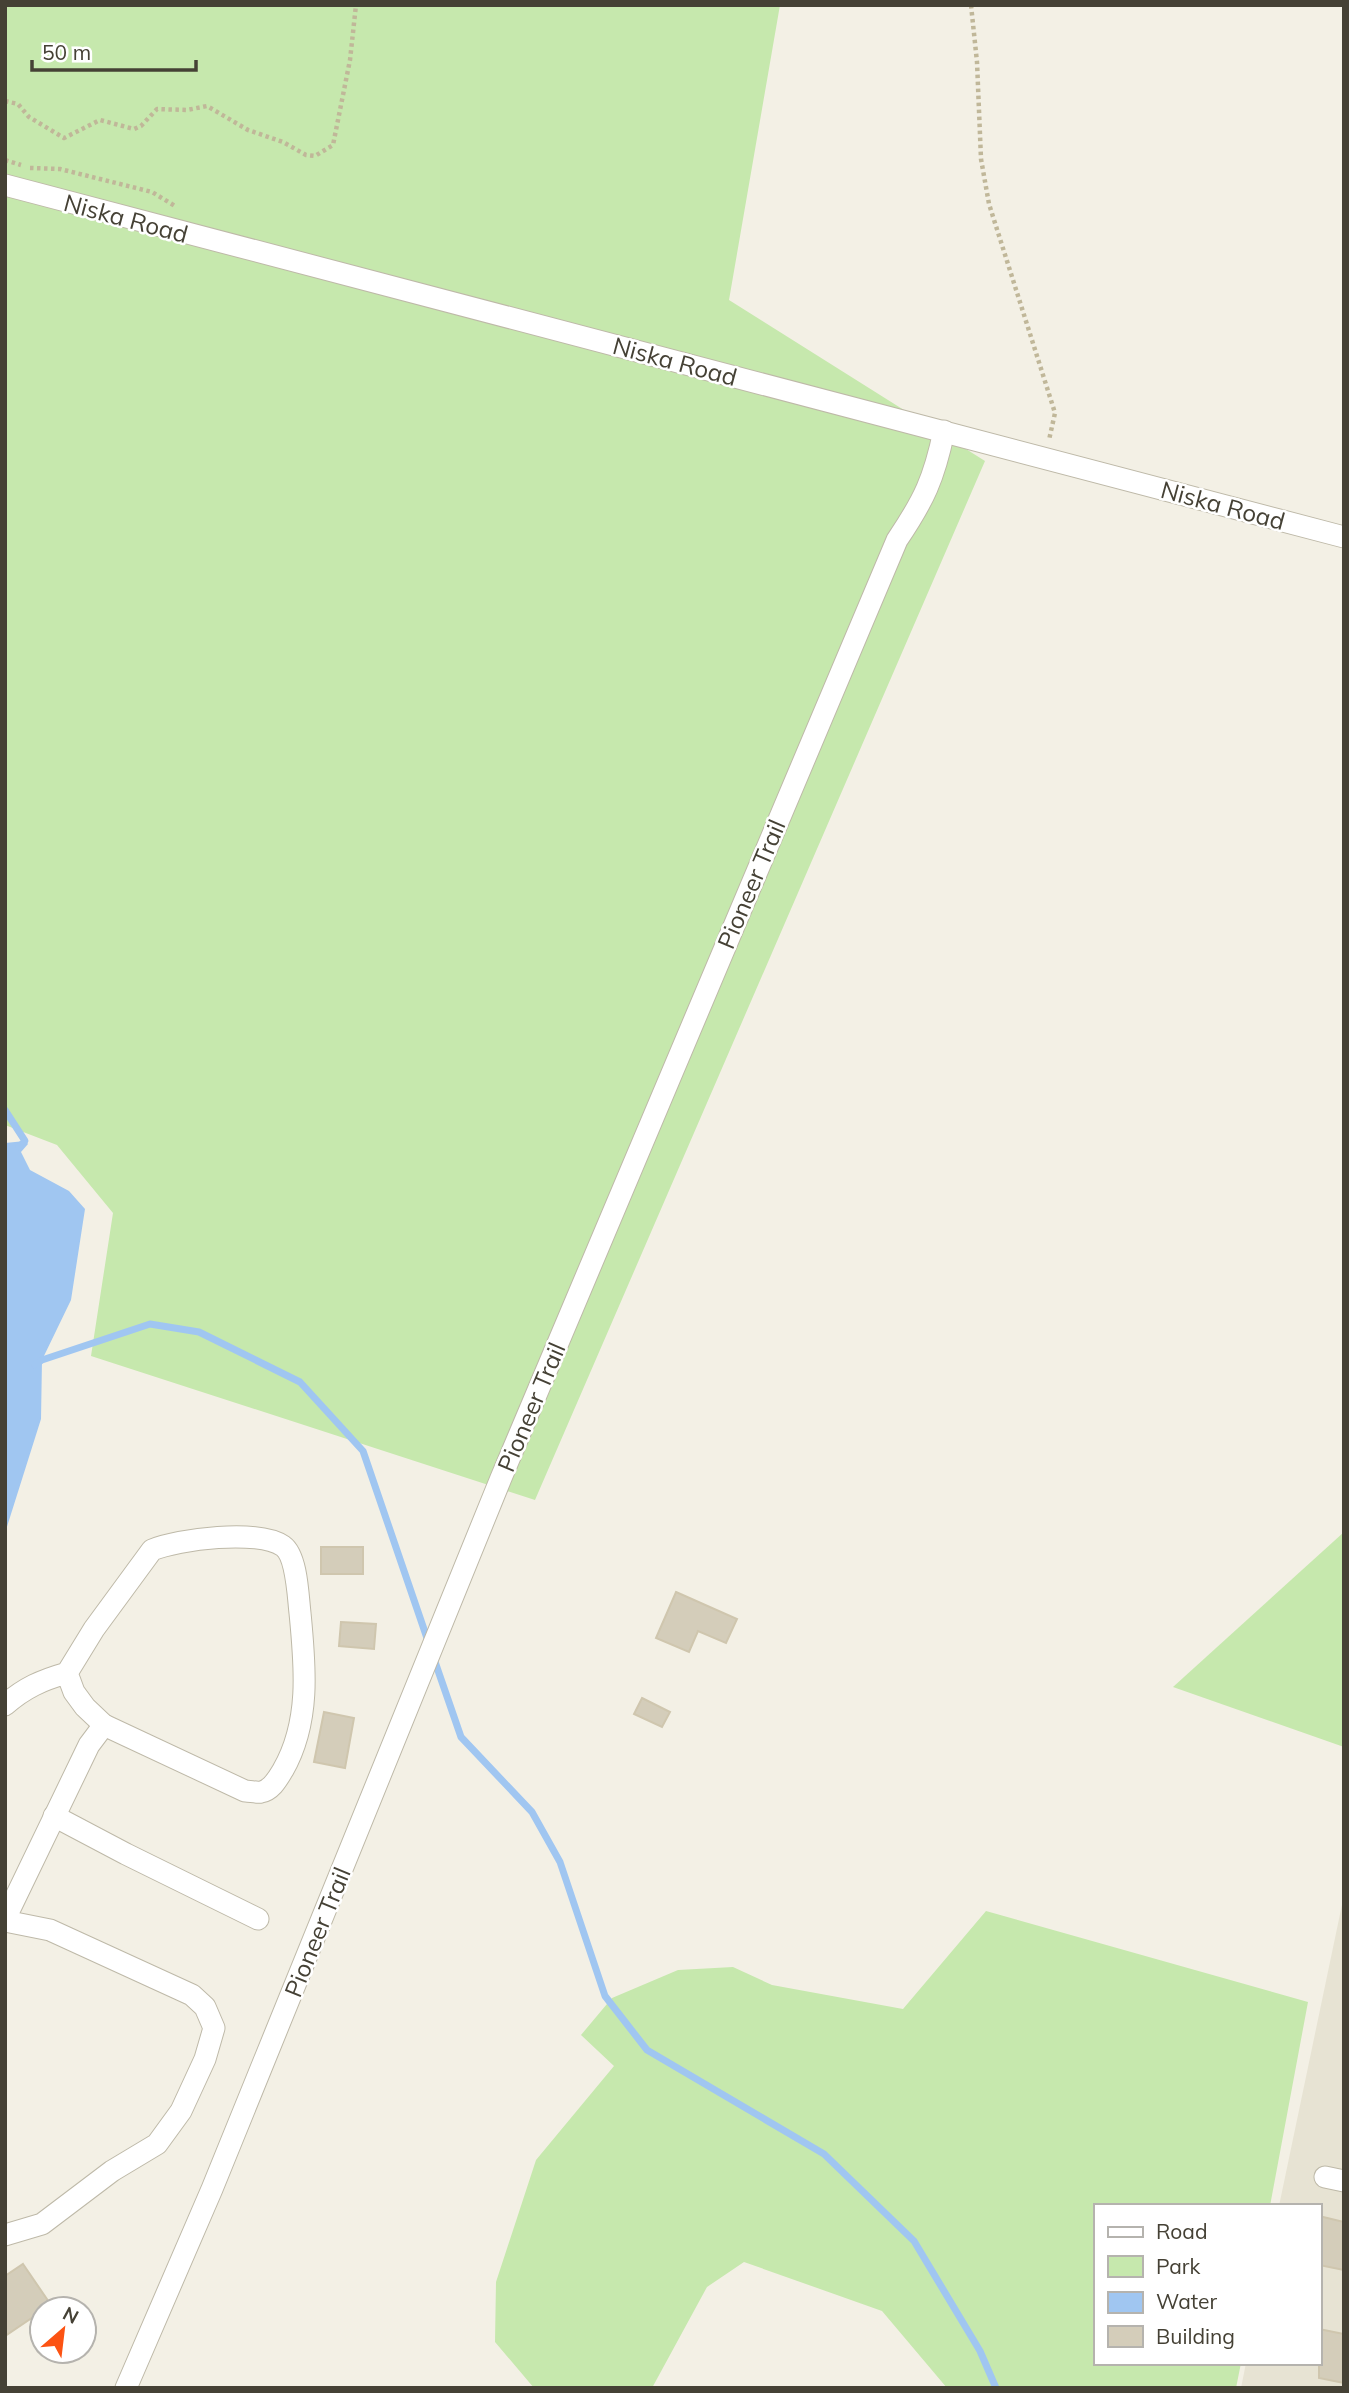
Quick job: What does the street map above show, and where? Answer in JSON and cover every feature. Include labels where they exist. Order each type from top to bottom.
[{"type":"street","name":"Niska Road","points":[[5,185],[1344,537]]},
{"type":"street","name":"Pioneer Trail","points":[[126,2388],[212,2189],[506,1465],[897,540],[921,504],[936,467],[944,431]]},
{"type":"street","points":[[5,1705],[21,1691],[39,1681],[67,1673],[94,1629],[152,1550],[164,1545],[206,1538],[252,1538],[284,1547],[291,1556],[305,1662],[305,1692],[296,1741],[275,1783],[262,1792],[245,1791],[104,1725],[74,1692],[67,1673]]},
{"type":"street","points":[[5,2235],[42,2224],[112,2171],[157,2144],[181,2111],[205,2059],[214,2028],[205,2007],[192,1995],[50,1930],[5,1920],[89,1745],[104,1725]]},
{"type":"street","points":[[54,1816],[258,1919]]},
{"type":"path","points":[[5,101],[18,104],[30,117],[64,138],[100,120],[134,129],[141,126],[157,109],[187,110],[207,106],[248,130],[283,142],[306,155],[315,156],[333,145],[350,60],[356,5]]},
{"type":"path","points":[[971,5],[981,159],[989,204],[1055,413],[1045,457]]},
{"type":"shaded area","points":[[1344,1895],[1344,2388],[1241,2388],[1246,2365],[1321,2365],[1321,2204],[1279,2204]]},
{"type":"green space","points":[[5,5],[780,5],[729,300],[985,461],[535,1500],[91,1356],[113,1213],[57,1145],[5,1125]]},
{"type":"green space","points":[[1344,1532],[1344,1747],[1173,1687]]},
{"type":"green space","points":[[986,1911],[1308,2002],[1270,2204],[1094,2204],[1094,2365],[1241,2365],[1236,2388],[947,2388],[882,2311],[744,2262],[707,2287],[652,2388],[534,2388],[495,2342],[496,2282],[536,2160],[614,2066],[581,2035],[612,1998],[678,1970],[733,1967],[772,1985],[903,2009]]},
{"type":"water","points":[[25,1141],[28,1144],[21,1152],[30,1170],[69,1191],[85,1209],[71,1300],[42,1360],[41,1419],[5,1533],[5,1143]]},
{"type":"building","points":[[321,1547],[363,1547],[363,1574],[321,1574]]},
{"type":"building","points":[[676,1592],[737,1619],[726,1643],[698,1631],[689,1652],[656,1638]]},
{"type":"building","points":[[341,1622],[376,1624],[374,1649],[339,1646]]},
{"type":"building","points":[[642,1698],[670,1712],[662,1727],[634,1714]]},
{"type":"building","points":[[324,1712],[354,1718],[345,1768],[314,1762]]},
{"type":"building","points":[[1321,2216],[1344,2222],[1344,2270],[1321,2265]]},
{"type":"building","points":[[23,2264],[44,2295],[28,2295],[28,2320],[5,2336],[5,2276]]},
{"type":"building","points":[[1321,2329],[1344,2334],[1344,2383],[1319,2378]]},
{"type":"waterway","points":[[5,1110],[25,1141],[19,1147]]},
{"type":"waterway","points":[[35,1365],[42,1360],[150,1324],[199,1332],[300,1382],[363,1451],[428,1641]]},
{"type":"waterway","points":[[433,1656],[461,1737],[532,1812],[560,1862],[605,1996],[647,2050],[824,2154],[914,2241],[980,2351],[996,2388]]}]
